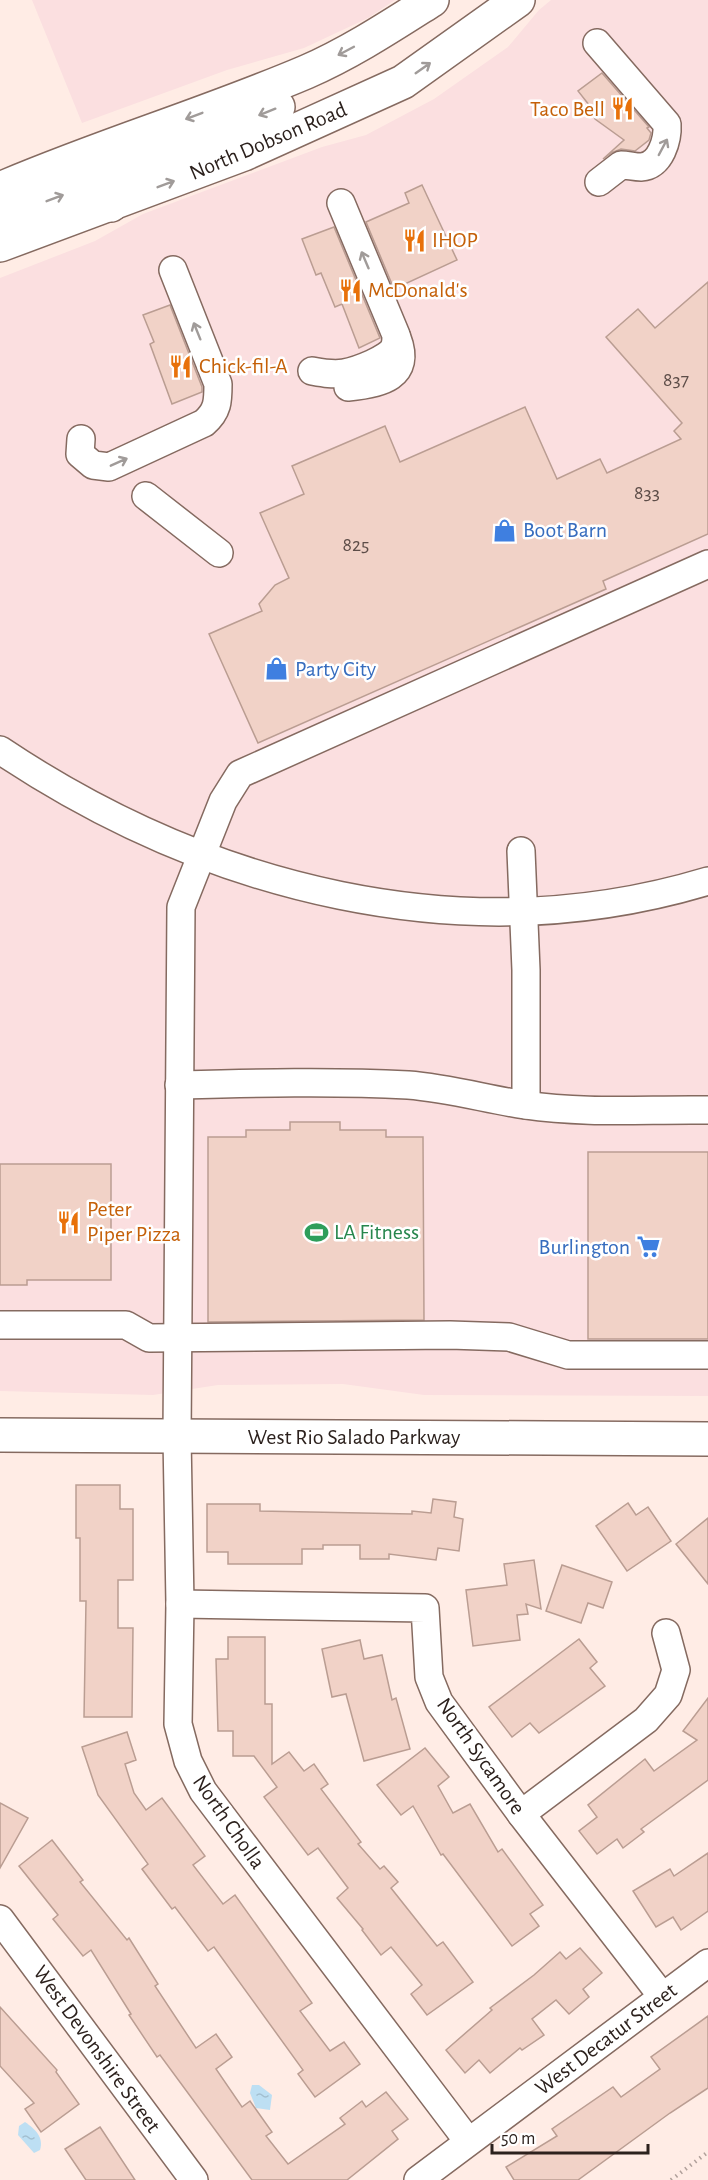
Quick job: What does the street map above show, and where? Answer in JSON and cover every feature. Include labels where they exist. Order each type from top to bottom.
[{"type":"main road","points":[[0,189],[64,162],[94,153],[307,71],[380,33],[432,0]]},
{"type":"main road","name":"North Dobson Road","points":[[0,245],[244,154],[403,82],[518,0]]},
{"type":"main road","points":[[111,205],[113,188],[119,174],[281,106],[307,71]]},
{"type":"main road","points":[[0,219],[77,189],[89,174],[94,153]]},
{"type":"main road","name":"West Rio Salado Parkway","points":[[0,1435],[708,1439]]},
{"type":"street","points":[[597,43],[667,124],[668,138],[662,152],[652,162],[643,167],[621,165],[599,182]]},
{"type":"street","points":[[312,370],[328,374],[346,373],[390,354],[396,346],[396,334],[341,203]]},
{"type":"street","points":[[81,439],[80,454],[93,465],[109,467],[204,423],[214,415],[218,403],[218,384],[173,270]]},
{"type":"street","points":[[146,496],[219,553]]},
{"type":"street","name":"North Cholla","points":[[468,2141],[202,1791],[188,1761],[178,1724],[180,1604],[177,1437],[181,907],[224,801],[240,774],[708,564]]},
{"type":"street","points":[[0,750],[69,794],[137,829],[243,870],[286,883],[360,900],[472,911],[523,911],[580,908],[630,901],[708,882]]},
{"type":"street","points":[[521,851],[526,970],[526,1105]]},
{"type":"street","points":[[179,1085],[286,1082],[411,1086],[449,1090],[526,1105],[578,1110],[708,1110]]},
{"type":"street","points":[[0,1325],[126,1325],[149,1338],[450,1335],[509,1337],[568,1356],[708,1355]]},
{"type":"street","name":"North Sycamore","points":[[180,1604],[425,1608],[429,1677],[439,1702],[521,1814],[663,1996]]},
{"type":"street","points":[[521,1814],[646,1720],[668,1695],[676,1670],[666,1633]]},
{"type":"street","name":"West Devonshire Street","points":[[0,1919],[194,2180]]},
{"type":"street","name":"West Decatur Street","points":[[418,2180],[708,1963]]},
{"type":"path","points":[[671,2180],[708,2152]]},
{"type":"shaded area","points":[[32,0],[395,0],[368,18],[304,48],[227,70],[82,123]]},
{"type":"shaded area","points":[[551,0],[708,0],[708,1396],[424,1395],[343,1384],[218,1385],[153,1395],[0,1391],[0,278],[95,241],[143,214],[322,147],[366,135],[434,99],[508,47],[539,10]]},
{"type":"water","points":[[252,2085],[259,2085],[272,2095],[270,2110],[256,2108],[250,2093]]},
{"type":"water","points":[[25,2122],[40,2137],[40,2150],[34,2153],[18,2135],[19,2126]]},
{"type":"building","points":[[602,73],[649,127],[647,128],[651,133],[649,140],[635,151],[621,149],[603,159],[624,140],[595,119],[593,110],[578,91]]},
{"type":"building","name":"IHOP","points":[[422,185],[457,260],[394,289],[366,222],[409,203],[405,193]]},
{"type":"building","name":"McDonald's","points":[[334,227],[380,338],[359,348],[342,304],[335,307],[321,273],[316,275],[302,239]]},
{"type":"building","points":[[708,282],[708,534],[603,581],[606,589],[258,743],[209,634],[262,611],[259,604],[275,585],[289,578],[260,513],[304,494],[292,466],[385,426],[400,462],[525,407],[557,479],[600,459],[607,473],[681,439],[674,431],[682,423],[606,337],[638,309],[655,328]]},
{"type":"building","name":"Chick-fil-A","points":[[170,305],[202,387],[202,392],[172,404],[150,344],[154,342],[143,315]]},
{"type":"building","name":"LA Fitness","points":[[290,1122],[340,1122],[340,1130],[386,1130],[386,1137],[423,1137],[424,1320],[208,1322],[208,1137],[246,1137],[246,1130],[290,1130]]},
{"type":"building","name":"Burlington","points":[[588,1152],[708,1152],[708,1339],[588,1339]]},
{"type":"building","name":"Peter Piper Pizza","points":[[0,1164],[111,1164],[111,1280],[27,1280],[27,1285],[0,1285]]},
{"type":"building","points":[[76,1485],[120,1485],[120,1509],[133,1509],[133,1580],[118,1580],[118,1628],[133,1628],[132,1717],[84,1717],[86,1601],[80,1601],[80,1538],[76,1538]]},
{"type":"building","points":[[433,1499],[456,1502],[454,1517],[463,1519],[459,1551],[438,1548],[436,1560],[389,1554],[389,1559],[360,1559],[360,1545],[323,1545],[323,1549],[302,1549],[302,1564],[228,1564],[228,1552],[207,1552],[207,1504],[260,1504],[260,1511],[412,1514],[412,1511],[431,1513]]},
{"type":"building","points":[[628,1503],[636,1515],[648,1507],[671,1541],[627,1571],[596,1526]]},
{"type":"building","points":[[708,1518],[708,1584],[676,1544]]},
{"type":"building","points":[[534,1560],[541,1609],[526,1604],[528,1614],[517,1615],[520,1640],[473,1646],[466,1590],[507,1585],[504,1564]]},
{"type":"building","points":[[562,1565],[612,1582],[603,1608],[588,1603],[581,1623],[546,1611]]},
{"type":"building","points":[[228,1637],[265,1637],[265,1704],[272,1704],[272,1764],[289,1752],[304,1771],[314,1764],[328,1784],[321,1789],[361,1842],[358,1844],[380,1869],[384,1866],[398,1882],[391,1888],[437,1946],[443,1942],[473,1982],[427,2015],[411,1994],[422,1985],[391,1947],[381,1955],[337,1898],[348,1888],[318,1848],[308,1855],[264,1797],[277,1787],[254,1756],[233,1756],[233,1731],[218,1731],[216,1659],[228,1659]]},
{"type":"building","points":[[579,1639],[597,1662],[590,1668],[605,1686],[539,1733],[530,1723],[512,1737],[489,1707]]},
{"type":"building","points":[[360,1640],[364,1659],[382,1655],[392,1700],[396,1698],[410,1749],[364,1761],[346,1694],[332,1697],[322,1649]]},
{"type":"building","points":[[708,1698],[708,1780],[641,1829],[644,1832],[623,1848],[617,1839],[597,1854],[579,1831],[597,1817],[588,1805],[645,1759],[654,1771],[697,1740],[683,1731]]},
{"type":"building","points":[[127,1732],[136,1760],[125,1764],[134,1793],[146,1810],[162,1798],[205,1856],[193,1865],[223,1904],[235,1895],[312,2003],[300,2011],[330,2051],[344,2042],[360,2064],[315,2097],[298,2074],[303,2070],[214,1947],[208,1951],[175,1907],[172,1909],[142,1869],[148,1864],[98,1795],[82,1747]]},
{"type":"building","points":[[425,1748],[449,1777],[438,1786],[453,1813],[470,1804],[498,1852],[502,1849],[543,1905],[530,1914],[539,1926],[512,1946],[443,1854],[441,1855],[413,1806],[401,1815],[377,1785]]},
{"type":"building","points":[[0,1803],[28,1818],[0,1868]]},
{"type":"building","points":[[52,1840],[83,1880],[80,1882],[127,1940],[129,1938],[158,1984],[155,1986],[196,2048],[216,2034],[232,2057],[216,2069],[242,2107],[250,2101],[272,2132],[266,2136],[288,2164],[345,2124],[340,2118],[362,2101],[366,2107],[386,2092],[408,2119],[392,2131],[398,2139],[347,2180],[252,2180],[160,2055],[157,2057],[91,1950],[83,1956],[53,1919],[58,1915],[19,1866]]},
{"type":"building","points":[[708,1853],[708,1911],[681,1930],[673,1917],[656,1927],[633,1891],[670,1869],[674,1876]]},
{"type":"building","points":[[580,1948],[602,1973],[583,1989],[589,1997],[569,2014],[556,2000],[532,2019],[544,2035],[522,2050],[520,2048],[490,2073],[479,2060],[465,2073],[446,2050],[492,2010],[490,2008],[560,1952],[566,1959]]},
{"type":"building","points":[[0,2007],[57,2070],[56,2072],[79,2104],[41,2132],[25,2109],[34,2103],[0,2066]]},
{"type":"building","points":[[708,2016],[708,2088],[578,2180],[514,2180],[506,2167],[557,2136],[552,2129],[613,2087],[621,2097],[660,2069],[651,2057]]},
{"type":"building","points":[[100,2127],[135,2180],[86,2180],[65,2149]]},
{"type":"place","name":"Taco Bell","points":[[623,109]]},
{"type":"place","name":"IHOP","points":[[414,240]]},
{"type":"place","name":"McDonald's","points":[[350,290]]},
{"type":"place","name":"Chick-fil-A","points":[[181,366]]},
{"type":"place","name":"Boot Barn","points":[[505,530]]},
{"type":"place","name":"Party City","points":[[277,669]]},
{"type":"place","name":"Peter Piper Pizza","points":[[69,1222]]},
{"type":"place","name":"LA Fitness","points":[[316,1232]]},
{"type":"place","name":"Burlington","points":[[648,1247]]}]
